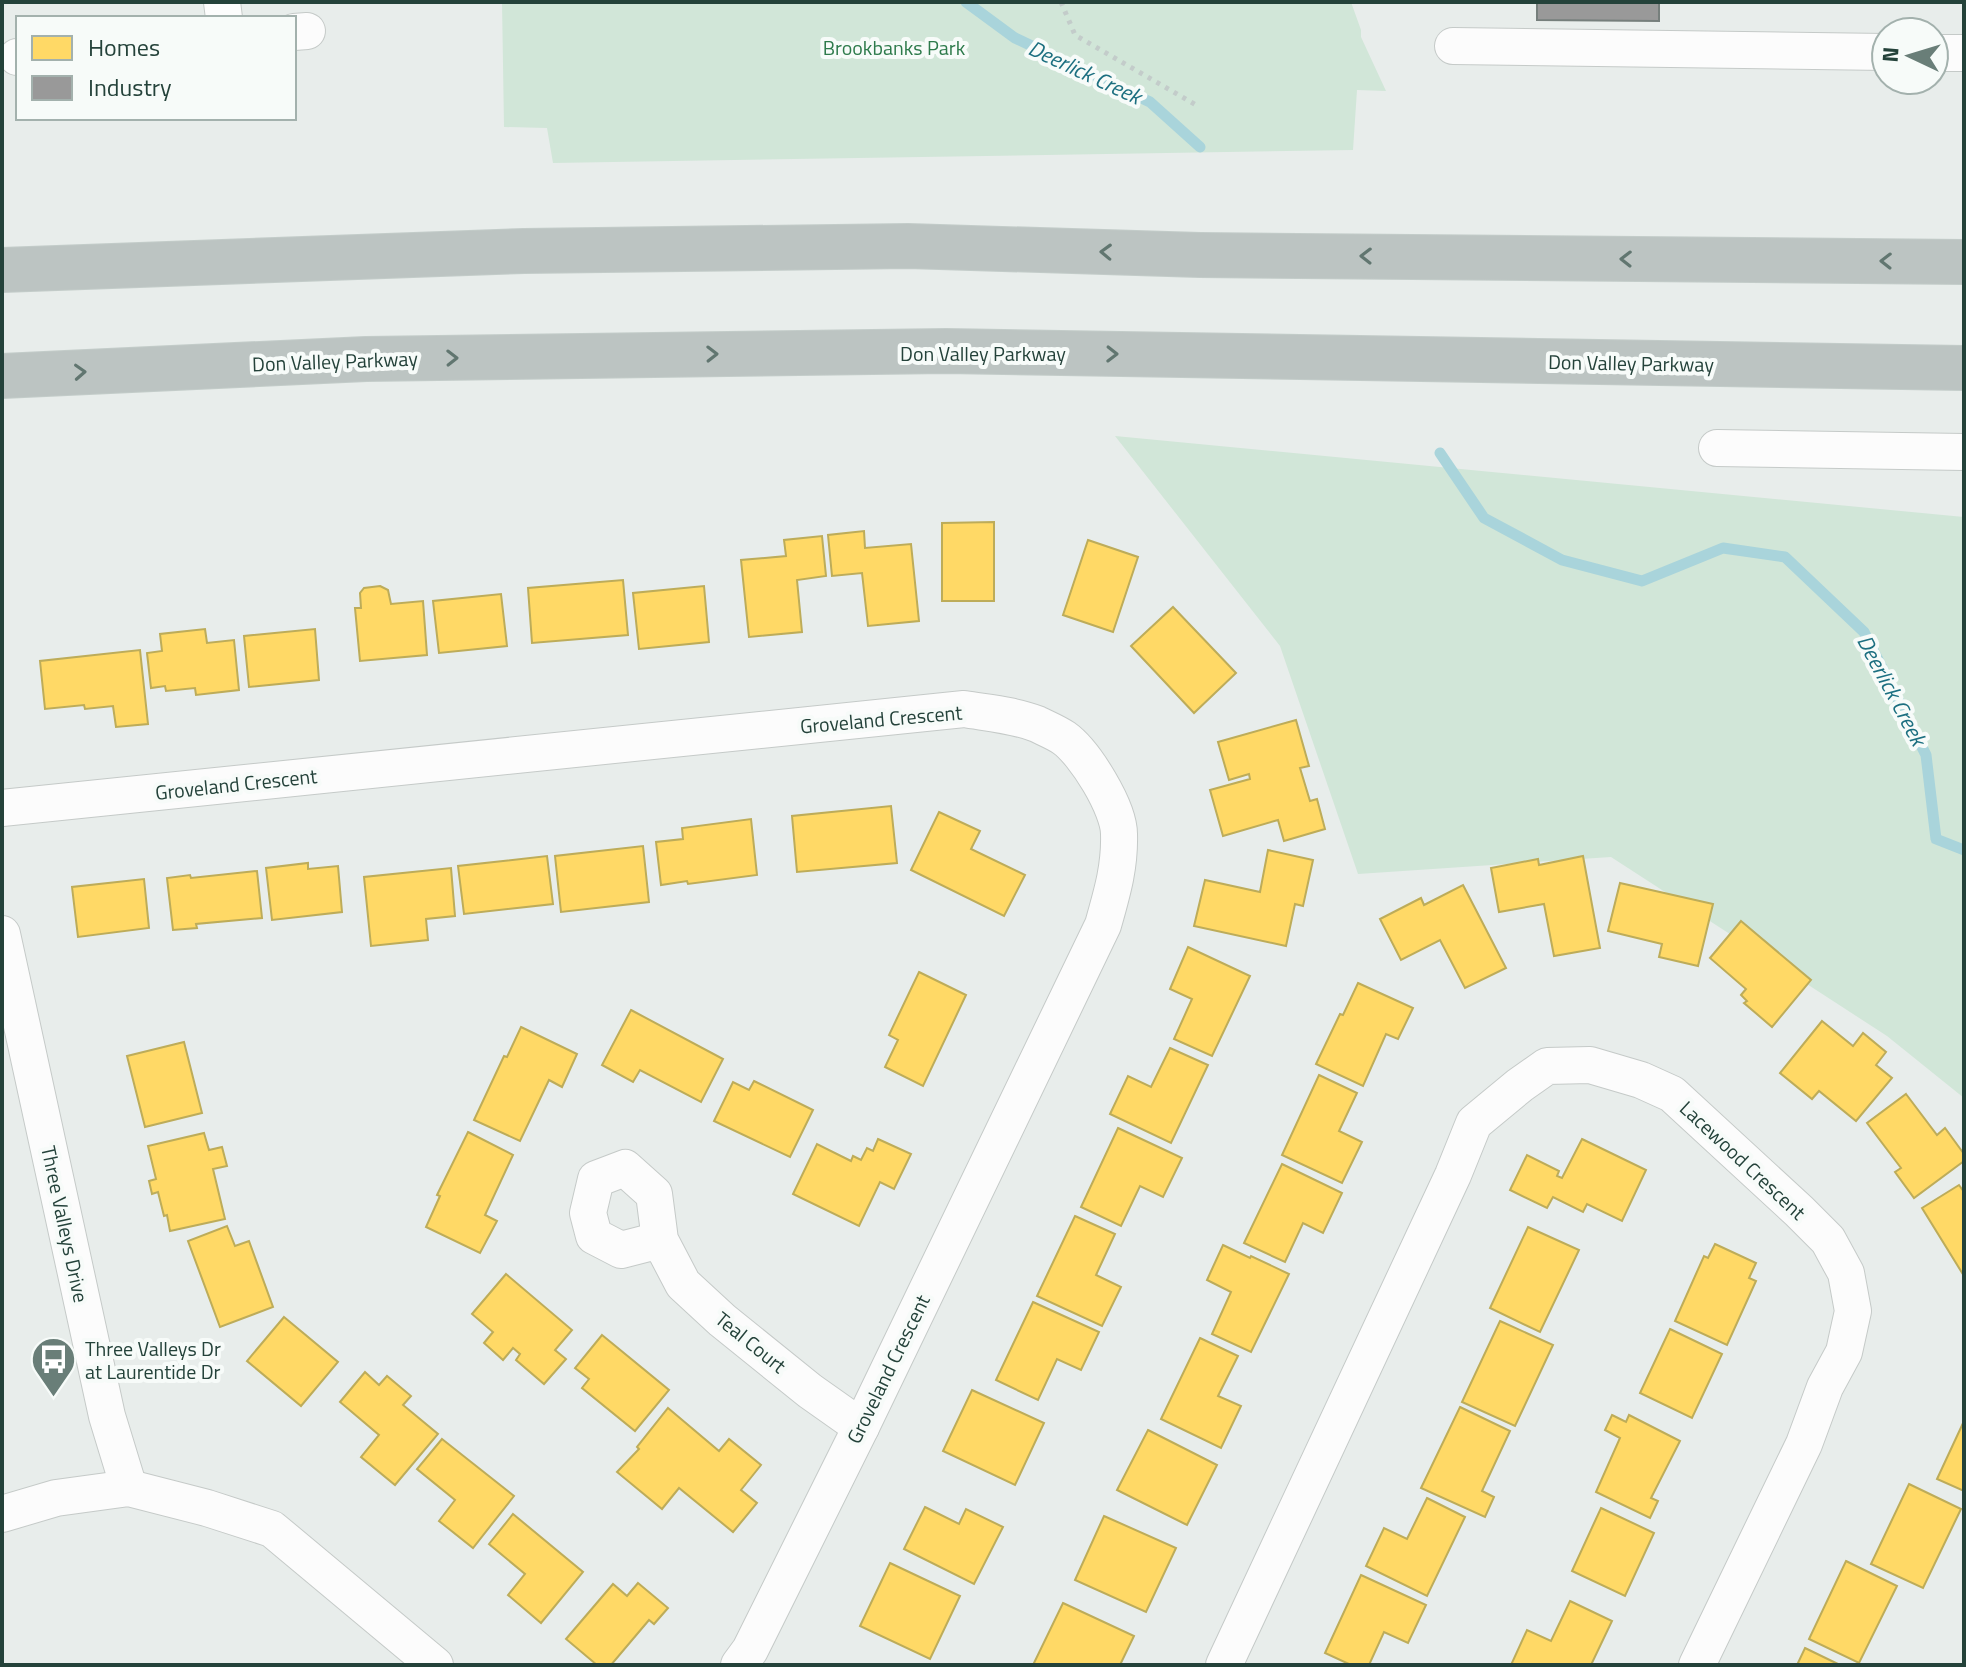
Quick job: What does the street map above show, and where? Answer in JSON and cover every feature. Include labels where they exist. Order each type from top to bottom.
[{"type":"highway","points":[[2,270],[524,251],[908,246],[1200,255],[1964,262]]},
{"type":"highway","name":"Don Valley Parkway","points":[[2,376],[366,359],[946,351],[1964,368]]},
{"type":"street","points":[[1453,46],[1870,52]]},
{"type":"street","points":[[1717,448],[1964,452]]},
{"type":"street","name":"Groveland Crescent","points":[[2,808],[964,709],[1034,723],[1065,738],[1087,761],[1106,795],[1119,829],[1117,874],[1103,925],[861,1427],[750,1650],[739,1665]]},
{"type":"street","name":"Three Valleys Drive","points":[[2,934],[107,1416],[129,1488]]},
{"type":"street","name":"Lacewood Crescent","points":[[1224,1665],[1474,1123],[1547,1066],[1590,1065],[1641,1080],[1672,1094],[1799,1211],[1828,1240],[1846,1273],[1853,1311],[1844,1352],[1825,1387],[1804,1444],[1697,1665]]},
{"type":"street","name":"Teal Court","points":[[660,1240],[683,1284],[722,1320],[810,1391],[861,1427]]},
{"type":"street","points":[[2,1514],[56,1498],[129,1488],[272,1529],[435,1665]]},
{"type":"path","points":[[1061,2],[1075,35],[1196,105]]},
{"type":"green space","name":"Brookbanks Park","points":[[502,2],[1351,2],[1361,37],[1386,91],[1357,90],[1353,150],[553,163],[547,128],[504,127]]},
{"type":"green space","points":[[1115,436],[1964,517],[1964,1098],[1887,1036],[1611,857],[1358,874],[1280,646]]},
{"type":"building: Homes","points":[[994,522],[994,601],[942,601],[942,523]]},
{"type":"building: Homes","points":[[864,531],[865,548],[911,544],[919,621],[868,626],[862,573],[832,576],[828,535]]},
{"type":"building: Homes","points":[[822,536],[826,576],[797,580],[802,632],[749,637],[741,560],[786,556],[784,540]]},
{"type":"building: Homes","points":[[1088,540],[1138,557],[1113,632],[1063,615]]},
{"type":"building: Homes","points":[[623,580],[628,635],[532,643],[528,588]]},
{"type":"building: Homes","points":[[380,586],[388,590],[391,604],[423,601],[427,655],[360,661],[355,608],[361,608],[360,593],[364,588]]},
{"type":"building: Homes","points":[[704,586],[709,642],[639,649],[633,593]]},
{"type":"building: Homes","points":[[501,594],[507,646],[439,653],[433,601]]},
{"type":"building: Homes","points":[[1173,607],[1236,673],[1194,713],[1131,646]]},
{"type":"building: Homes","points":[[205,629],[207,643],[234,640],[239,690],[196,695],[195,688],[166,691],[165,686],[151,688],[147,653],[162,651],[160,634]]},
{"type":"building: Homes","points":[[315,629],[319,680],[249,687],[244,636]]},
{"type":"building: Homes","points":[[140,650],[148,724],[116,727],[113,706],[45,709],[40,661]]},
{"type":"building: Homes","points":[[1296,720],[1309,766],[1300,768],[1310,801],[1317,799],[1325,829],[1284,841],[1278,820],[1223,836],[1210,790],[1250,779],[1249,774],[1229,780],[1218,742]]},
{"type":"building: Homes","points":[[891,806],[897,863],[797,872],[792,816]]},
{"type":"building: Homes","points":[[939,812],[980,831],[971,849],[1025,875],[1004,916],[911,870]]},
{"type":"building: Homes","points":[[751,819],[757,875],[661,885],[656,842],[683,839],[682,828]]},
{"type":"building: Homes","points":[[643,846],[649,902],[561,912],[555,856]]},
{"type":"building: Homes","points":[[1268,850],[1313,860],[1303,906],[1295,904],[1286,946],[1194,926],[1205,880],[1260,892]]},
{"type":"building: Homes","points":[[547,856],[553,904],[464,914],[458,866]]},
{"type":"building: Homes","points":[[1583,856],[1600,948],[1554,956],[1544,904],[1499,912],[1491,868],[1538,859],[1539,865]]},
{"type":"building: Homes","points":[[308,863],[308,869],[338,866],[342,912],[272,920],[266,868]]},
{"type":"building: Homes","points":[[451,868],[455,916],[426,919],[428,940],[371,946],[364,877]]},
{"type":"building: Homes","points":[[257,871],[262,918],[196,924],[197,928],[173,930],[167,878]]},
{"type":"building: Homes","points":[[144,879],[149,928],[78,937],[72,887]]},
{"type":"building: Homes","points":[[1620,883],[1713,904],[1698,966],[1659,957],[1662,944],[1608,931]]},
{"type":"building: Homes","points":[[1463,885],[1506,968],[1465,988],[1440,940],[1401,960],[1380,919],[1421,898],[1424,905]]},
{"type":"building: Homes","points":[[1741,921],[1811,980],[1772,1027],[1744,1003],[1747,1001],[1741,995],[1746,989],[1710,958]]},
{"type":"building: Homes","points":[[1188,947],[1250,976],[1212,1056],[1174,1039],[1192,999],[1170,989]]},
{"type":"building: Homes","points":[[919,972],[966,995],[923,1086],[885,1067],[898,1040],[889,1035]]},
{"type":"building: Homes","points":[[1358,983],[1413,1008],[1398,1039],[1386,1034],[1363,1086],[1316,1064]]},
{"type":"building: Homes","points":[[631,1010],[723,1059],[701,1102],[640,1070],[633,1082],[602,1065]]},
{"type":"building: Homes","points":[[1822,1021],[1853,1046],[1863,1033],[1886,1052],[1876,1065],[1892,1078],[1856,1121],[1819,1091],[1812,1099],[1780,1073]]},
{"type":"building: Homes","points":[[521,1027],[577,1054],[562,1087],[549,1080],[520,1141],[474,1120]]},
{"type":"building: Homes","points":[[184,1042],[202,1113],[145,1127],[127,1056]]},
{"type":"building: Homes","points":[[1170,1048],[1208,1065],[1171,1143],[1110,1114],[1128,1076],[1151,1087]]},
{"type":"building: Homes","points":[[1319,1075],[1357,1093],[1339,1131],[1362,1142],[1342,1183],[1282,1155]]},
{"type":"building: Homes","points":[[754,1081],[813,1110],[790,1157],[714,1121],[733,1082],[749,1090]]},
{"type":"building: Homes","points":[[1906,1094],[1937,1135],[1945,1128],[1964,1154],[1964,1161],[1914,1198],[1895,1172],[1901,1168],[1867,1123]]},
{"type":"building: Homes","points":[[1118,1128],[1182,1158],[1163,1197],[1140,1186],[1121,1226],[1081,1207]]},
{"type":"building: Homes","points":[[468,1132],[513,1155],[485,1215],[497,1221],[480,1253],[426,1227],[440,1196],[437,1195]]},
{"type":"building: Homes","points":[[204,1133],[209,1150],[222,1147],[227,1166],[213,1169],[225,1219],[170,1231],[158,1192],[152,1194],[149,1181],[156,1179],[148,1146]]},
{"type":"building: Homes","points":[[878,1139],[911,1154],[894,1189],[880,1182],[859,1226],[793,1194],[817,1144],[851,1161],[853,1156],[861,1160],[867,1148],[873,1151]]},
{"type":"building: Homes","points":[[1582,1139],[1646,1170],[1622,1221],[1587,1204],[1583,1212],[1553,1197],[1547,1208],[1510,1190],[1527,1155],[1559,1171],[1557,1176],[1562,1178]]},
{"type":"building: Homes","points":[[1282,1164],[1342,1193],[1323,1233],[1303,1223],[1285,1262],[1244,1243]]},
{"type":"building: Homes","points":[[1959,1185],[1964,1192],[1964,1276],[1922,1208]]},
{"type":"building: Homes","points":[[1075,1216],[1115,1234],[1096,1275],[1121,1287],[1102,1326],[1037,1296]]},
{"type":"building: Homes","points":[[227,1226],[235,1246],[249,1241],[273,1307],[220,1327],[188,1241]]},
{"type":"building: Homes","points":[[1528,1227],[1579,1250],[1540,1332],[1490,1308]]},
{"type":"building: Homes","points":[[1715,1244],[1756,1263],[1749,1278],[1756,1281],[1727,1345],[1675,1321],[1704,1256],[1708,1258]]},
{"type":"building: Homes","points":[[1223,1245],[1289,1274],[1251,1352],[1212,1334],[1231,1292],[1207,1280]]},
{"type":"building: Homes","points":[[506,1274],[572,1330],[555,1350],[566,1359],[544,1384],[516,1360],[520,1354],[513,1348],[503,1360],[484,1343],[493,1332],[472,1314]]},
{"type":"building: Homes","points":[[1033,1302],[1099,1332],[1081,1370],[1057,1359],[1038,1400],[996,1380]]},
{"type":"building: Homes","points":[[284,1317],[338,1362],[301,1406],[247,1361]]},
{"type":"building: Homes","points":[[1500,1321],[1553,1345],[1515,1426],[1462,1402]]},
{"type":"building: Homes","points":[[1670,1329],[1722,1354],[1692,1418],[1640,1393]]},
{"type":"building: Homes","points":[[602,1335],[669,1390],[635,1431],[582,1388],[589,1379],[575,1368]]},
{"type":"building: Homes","points":[[1200,1338],[1238,1356],[1218,1396],[1241,1406],[1221,1448],[1161,1419]]},
{"type":"building: Homes","points":[[365,1372],[379,1385],[387,1376],[411,1396],[403,1405],[438,1434],[395,1485],[361,1457],[379,1435],[340,1402]]},
{"type":"building: Homes","points":[[972,1390],[1044,1423],[1015,1485],[943,1451]]},
{"type":"building: Homes","points":[[1460,1407],[1510,1431],[1482,1491],[1494,1497],[1485,1517],[1421,1488]]},
{"type":"building: Homes","points":[[668,1408],[719,1451],[729,1439],[761,1465],[741,1490],[757,1503],[733,1532],[679,1488],[662,1509],[617,1472],[639,1449],[637,1447]]},
{"type":"building: Homes","points":[[1612,1415],[1626,1422],[1629,1415],[1680,1441],[1651,1498],[1658,1501],[1650,1518],[1596,1492],[1620,1438],[1605,1430]]},
{"type":"building: Homes","points":[[1964,1421],[1964,1491],[1937,1479]]},
{"type":"building: Homes","points":[[1148,1430],[1217,1465],[1187,1525],[1117,1490]]},
{"type":"building: Homes","points":[[442,1439],[514,1496],[473,1548],[439,1521],[455,1500],[417,1469]]},
{"type":"building: Homes","points":[[1909,1484],[1961,1509],[1923,1588],[1871,1564]]},
{"type":"building: Homes","points":[[1427,1498],[1465,1517],[1427,1596],[1366,1566],[1384,1528],[1407,1539]]},
{"type":"building: Homes","points":[[925,1507],[959,1524],[966,1509],[1003,1527],[974,1584],[904,1549]]},
{"type":"building: Homes","points":[[1601,1508],[1654,1533],[1625,1596],[1572,1571]]},
{"type":"building: Homes","points":[[513,1514],[583,1572],[541,1623],[508,1595],[525,1574],[489,1544]]},
{"type":"building: Homes","points":[[1104,1516],[1176,1548],[1146,1612],[1075,1580]]},
{"type":"building: Homes","points":[[1846,1561],[1897,1586],[1859,1663],[1809,1639]]},
{"type":"building: Homes","points":[[890,1563],[960,1596],[930,1659],[860,1626]]},
{"type":"building: Homes","points":[[1361,1575],[1426,1605],[1408,1643],[1384,1632],[1369,1665],[1351,1665],[1325,1653]]},
{"type":"building: Homes","points":[[638,1583],[668,1608],[654,1624],[649,1620],[611,1665],[597,1665],[566,1639],[613,1584],[627,1596]]},
{"type":"building: Homes","points":[[1570,1601],[1612,1621],[1591,1665],[1511,1665],[1527,1630],[1551,1641]]},
{"type":"building: Homes","points":[[1063,1603],[1134,1636],[1120,1665],[1033,1665]]},
{"type":"building: Homes","points":[[1805,1648],[1840,1665],[1797,1665]]},
{"type":"building: Industry","points":[[1537,2],[1659,2],[1659,21],[1537,20]]},
{"type":"waterway","name":"Deerlick Creek","points":[[966,2],[1015,38],[1150,102],[1200,147]]},
{"type":"waterway","name":"Deerlick Creek","points":[[1440,453],[1484,518],[1562,560],[1642,581],[1723,548],[1785,557],[1864,632],[1926,755],[1936,839],[1964,850]]},
{"type":"place","name":"Three Valleys Dr at Laurentide Dr","points":[[54,1399]]}]
